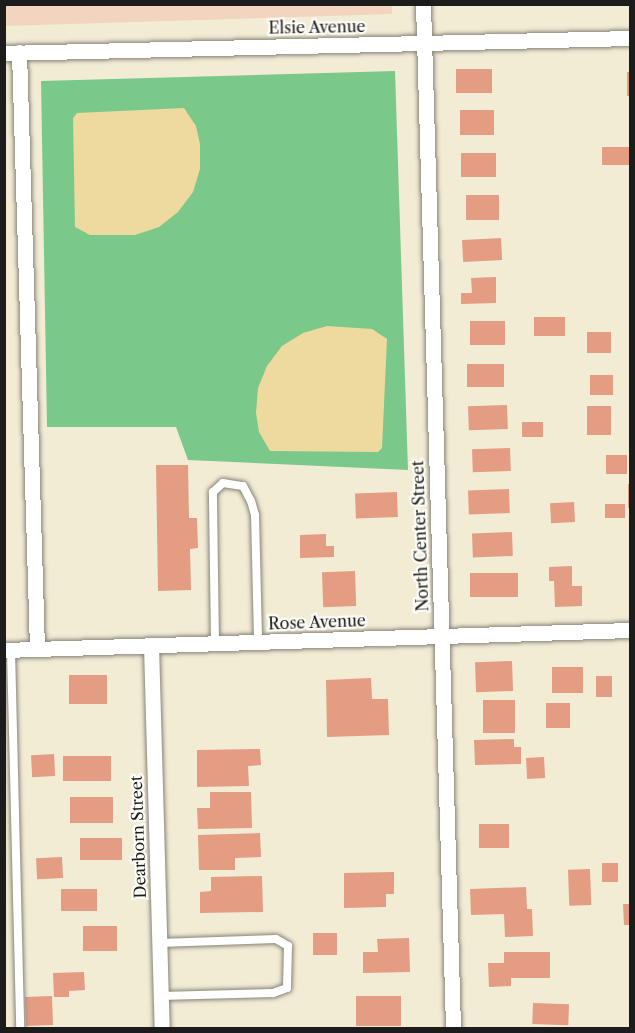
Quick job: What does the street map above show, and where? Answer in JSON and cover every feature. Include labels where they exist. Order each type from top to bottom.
[{"type":"street","name":"North Center Street","points":[[423,4],[453,1029]]},
{"type":"street","name":"Elsie Avenue","points":[[12,52],[630,38]]},
{"type":"street","points":[[12,52],[37,649]]},
{"type":"street","name":"Rose Avenue","points":[[8,650],[630,630]]},
{"type":"street","name":"Dearborn Street","points":[[151,645],[162,1029]]},
{"type":"lane","points":[[215,643],[213,492],[223,483],[243,486],[255,515],[258,642]]},
{"type":"lane","points":[[8,650],[20,1029]]},
{"type":"lane","points":[[159,943],[276,939],[288,946],[287,988],[273,993],[161,996]]},
{"type":"shaded area","points":[[5,5],[392,5],[392,14],[5,26]]},
{"type":"green space","points":[[395,71],[408,470],[188,460],[176,427],[47,427],[41,81]]},
{"type":"sand","points":[[184,108],[196,126],[200,144],[200,169],[193,192],[178,212],[159,227],[135,235],[90,235],[75,227],[73,118],[77,113]]},
{"type":"sand","points":[[327,326],[372,329],[387,339],[382,448],[378,452],[270,451],[259,432],[256,413],[258,388],[267,366],[282,346],[303,333]]},
{"type":"building","points":[[456,69],[492,69],[492,93],[456,93]]},
{"type":"building","points":[[627,72],[630,72],[630,96],[627,96]]},
{"type":"building","points":[[460,110],[494,110],[494,135],[460,135]]},
{"type":"building","points":[[602,147],[630,147],[630,165],[602,165]]},
{"type":"building","points":[[461,153],[496,153],[496,177],[461,177]]},
{"type":"building","points":[[466,195],[499,195],[499,220],[466,220]]},
{"type":"building","points":[[501,238],[502,260],[463,262],[462,240]]},
{"type":"building","points":[[496,277],[496,303],[461,304],[461,293],[472,293],[471,278]]},
{"type":"building","points":[[534,317],[565,317],[565,336],[534,336]]},
{"type":"building","points":[[470,321],[505,321],[505,345],[470,345]]},
{"type":"building","points":[[587,332],[611,332],[611,353],[587,353]]},
{"type":"building","points":[[467,364],[504,364],[504,387],[467,387]]},
{"type":"building","points":[[590,375],[613,375],[613,395],[590,395]]},
{"type":"building","points":[[507,405],[508,429],[469,430],[468,406]]},
{"type":"building","points":[[587,406],[611,406],[611,435],[587,435]]},
{"type":"building","points":[[522,422],[543,422],[543,437],[522,437]]},
{"type":"building","points":[[510,448],[511,471],[473,472],[472,449]]},
{"type":"building","points":[[606,455],[627,455],[627,474],[606,474]]},
{"type":"building","points":[[156,465],[188,465],[189,518],[197,518],[198,548],[190,549],[191,590],[158,591]]},
{"type":"building","points":[[628,484],[630,484],[630,508],[628,508]]},
{"type":"building","points":[[509,489],[510,513],[469,514],[468,490]]},
{"type":"building","points":[[397,492],[398,517],[356,518],[355,493]]},
{"type":"building","points":[[574,502],[575,522],[551,523],[550,503]]},
{"type":"building","points":[[605,504],[625,504],[625,518],[605,518]]},
{"type":"building","points":[[512,532],[513,556],[473,557],[472,533]]},
{"type":"building","points":[[326,534],[326,546],[334,546],[334,557],[300,558],[300,535]]},
{"type":"building","points":[[572,566],[572,586],[582,586],[582,606],[555,607],[554,581],[549,581],[549,567]]},
{"type":"building","points":[[355,571],[356,606],[323,607],[322,572]]},
{"type":"building","points":[[470,573],[518,573],[518,597],[470,597]]},
{"type":"building","points":[[512,661],[513,691],[476,692],[475,662]]},
{"type":"building","points":[[552,667],[583,667],[583,693],[552,693]]},
{"type":"building","points":[[69,675],[107,675],[107,704],[69,704]]},
{"type":"building","points":[[596,676],[612,676],[612,697],[596,697]]},
{"type":"building","points":[[371,678],[372,699],[388,699],[389,735],[327,737],[326,680]]},
{"type":"building","points":[[483,700],[515,700],[515,733],[483,733]]},
{"type":"building","points":[[546,703],[570,703],[570,728],[546,728]]},
{"type":"building","points":[[514,739],[514,747],[521,747],[521,764],[475,765],[474,740]]},
{"type":"building","points":[[260,749],[261,765],[248,766],[249,786],[197,787],[197,750]]},
{"type":"building","points":[[54,754],[55,776],[32,777],[31,755]]},
{"type":"building","points":[[63,756],[111,756],[111,781],[63,781]]},
{"type":"building","points":[[544,757],[545,778],[527,779],[526,758]]},
{"type":"building","points":[[210,792],[251,792],[252,828],[198,829],[197,808],[210,808]]},
{"type":"building","points":[[70,797],[113,797],[113,823],[70,823]]},
{"type":"building","points":[[479,824],[509,824],[509,848],[479,848]]},
{"type":"building","points":[[260,833],[261,857],[235,858],[235,870],[199,870],[198,835]]},
{"type":"building","points":[[80,838],[122,838],[122,860],[80,860]]},
{"type":"building","points":[[62,857],[63,878],[37,879],[36,858]]},
{"type":"building","points":[[602,863],[618,863],[618,882],[602,882]]},
{"type":"building","points":[[590,869],[591,905],[569,906],[568,870]]},
{"type":"building","points":[[394,872],[394,894],[386,894],[386,907],[344,908],[344,873]]},
{"type":"building","points":[[262,876],[263,912],[200,913],[200,892],[211,891],[211,877]]},
{"type":"building","points":[[526,887],[527,909],[532,909],[533,936],[505,937],[504,914],[471,915],[470,889]]},
{"type":"building","points":[[61,889],[97,889],[97,911],[61,911]]},
{"type":"building","points":[[623,904],[630,904],[630,925],[624,925]]},
{"type":"building","points":[[83,926],[117,926],[117,951],[83,951]]},
{"type":"building","points":[[313,933],[337,933],[337,955],[313,955]]},
{"type":"building","points":[[409,938],[410,972],[363,973],[363,952],[378,952],[377,939]]},
{"type":"building","points":[[504,952],[550,952],[550,978],[511,978],[511,986],[489,987],[488,963],[504,963]]},
{"type":"building","points":[[84,972],[85,990],[69,991],[69,997],[54,997],[53,973]]},
{"type":"building","points":[[52,996],[53,1025],[26,1026],[25,997]]},
{"type":"building","points":[[356,996],[401,996],[401,1026],[356,1026]]},
{"type":"building","points":[[533,1003],[569,1004],[568,1025],[532,1024]]}]
